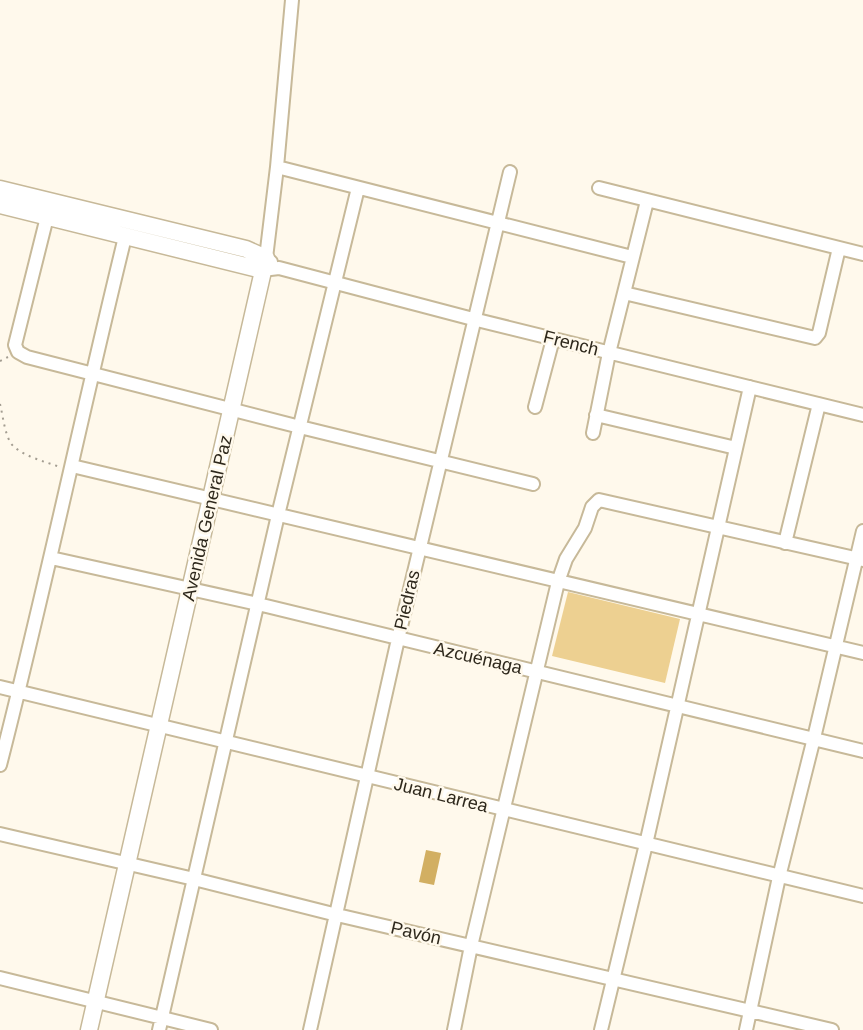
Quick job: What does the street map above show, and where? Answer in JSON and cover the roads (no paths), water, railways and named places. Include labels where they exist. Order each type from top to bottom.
[{"type":"main road","name":"French","points":[[0,189],[246,249],[269,265]]},
{"type":"main road","name":"French","points":[[0,205],[125,237],[269,265]]},
{"type":"main road","name":"Avenida General Paz","points":[[89,1030],[190,590],[269,265]]},
{"type":"street","name":"Avenida General Paz","points":[[269,265],[292,0]]},
{"type":"street","points":[[277,167],[632,257]]},
{"type":"street","name":"Piedras","points":[[310,1030],[398,639],[510,172]]},
{"type":"street","points":[[161,1024],[278,515],[358,188]]},
{"type":"street","points":[[599,188],[863,254]]},
{"type":"street","points":[[593,433],[609,353],[647,201]]},
{"type":"street","points":[[47,217],[16,345],[18,352],[27,357],[533,484]]},
{"type":"street","points":[[0,765],[125,237]]},
{"type":"street","points":[[624,293],[815,338],[819,333],[839,248]]},
{"type":"street","name":"French","points":[[269,265],[473,319],[863,415]]},
{"type":"street","points":[[536,407],[553,339]]},
{"type":"street","points":[[601,1030],[750,387]]},
{"type":"street","points":[[785,542],[819,404]]},
{"type":"street","points":[[596,415],[736,447]]},
{"type":"street","points":[[71,468],[863,653]]},
{"type":"street","points":[[454,1030],[471,946],[558,582],[566,559],[599,500],[860,559]]},
{"type":"street","points":[[746,1030],[779,877],[860,559],[863,531]]},
{"type":"street","name":"Azcuénaga","points":[[51,558],[258,604],[863,751]]},
{"type":"street","name":"Juan Larrea","points":[[0,687],[863,896]]},
{"type":"street","name":"Pavón","points":[[0,834],[832,1030]]},
{"type":"street","points":[[0,978],[96,1002],[161,1024],[211,1030]]}]
